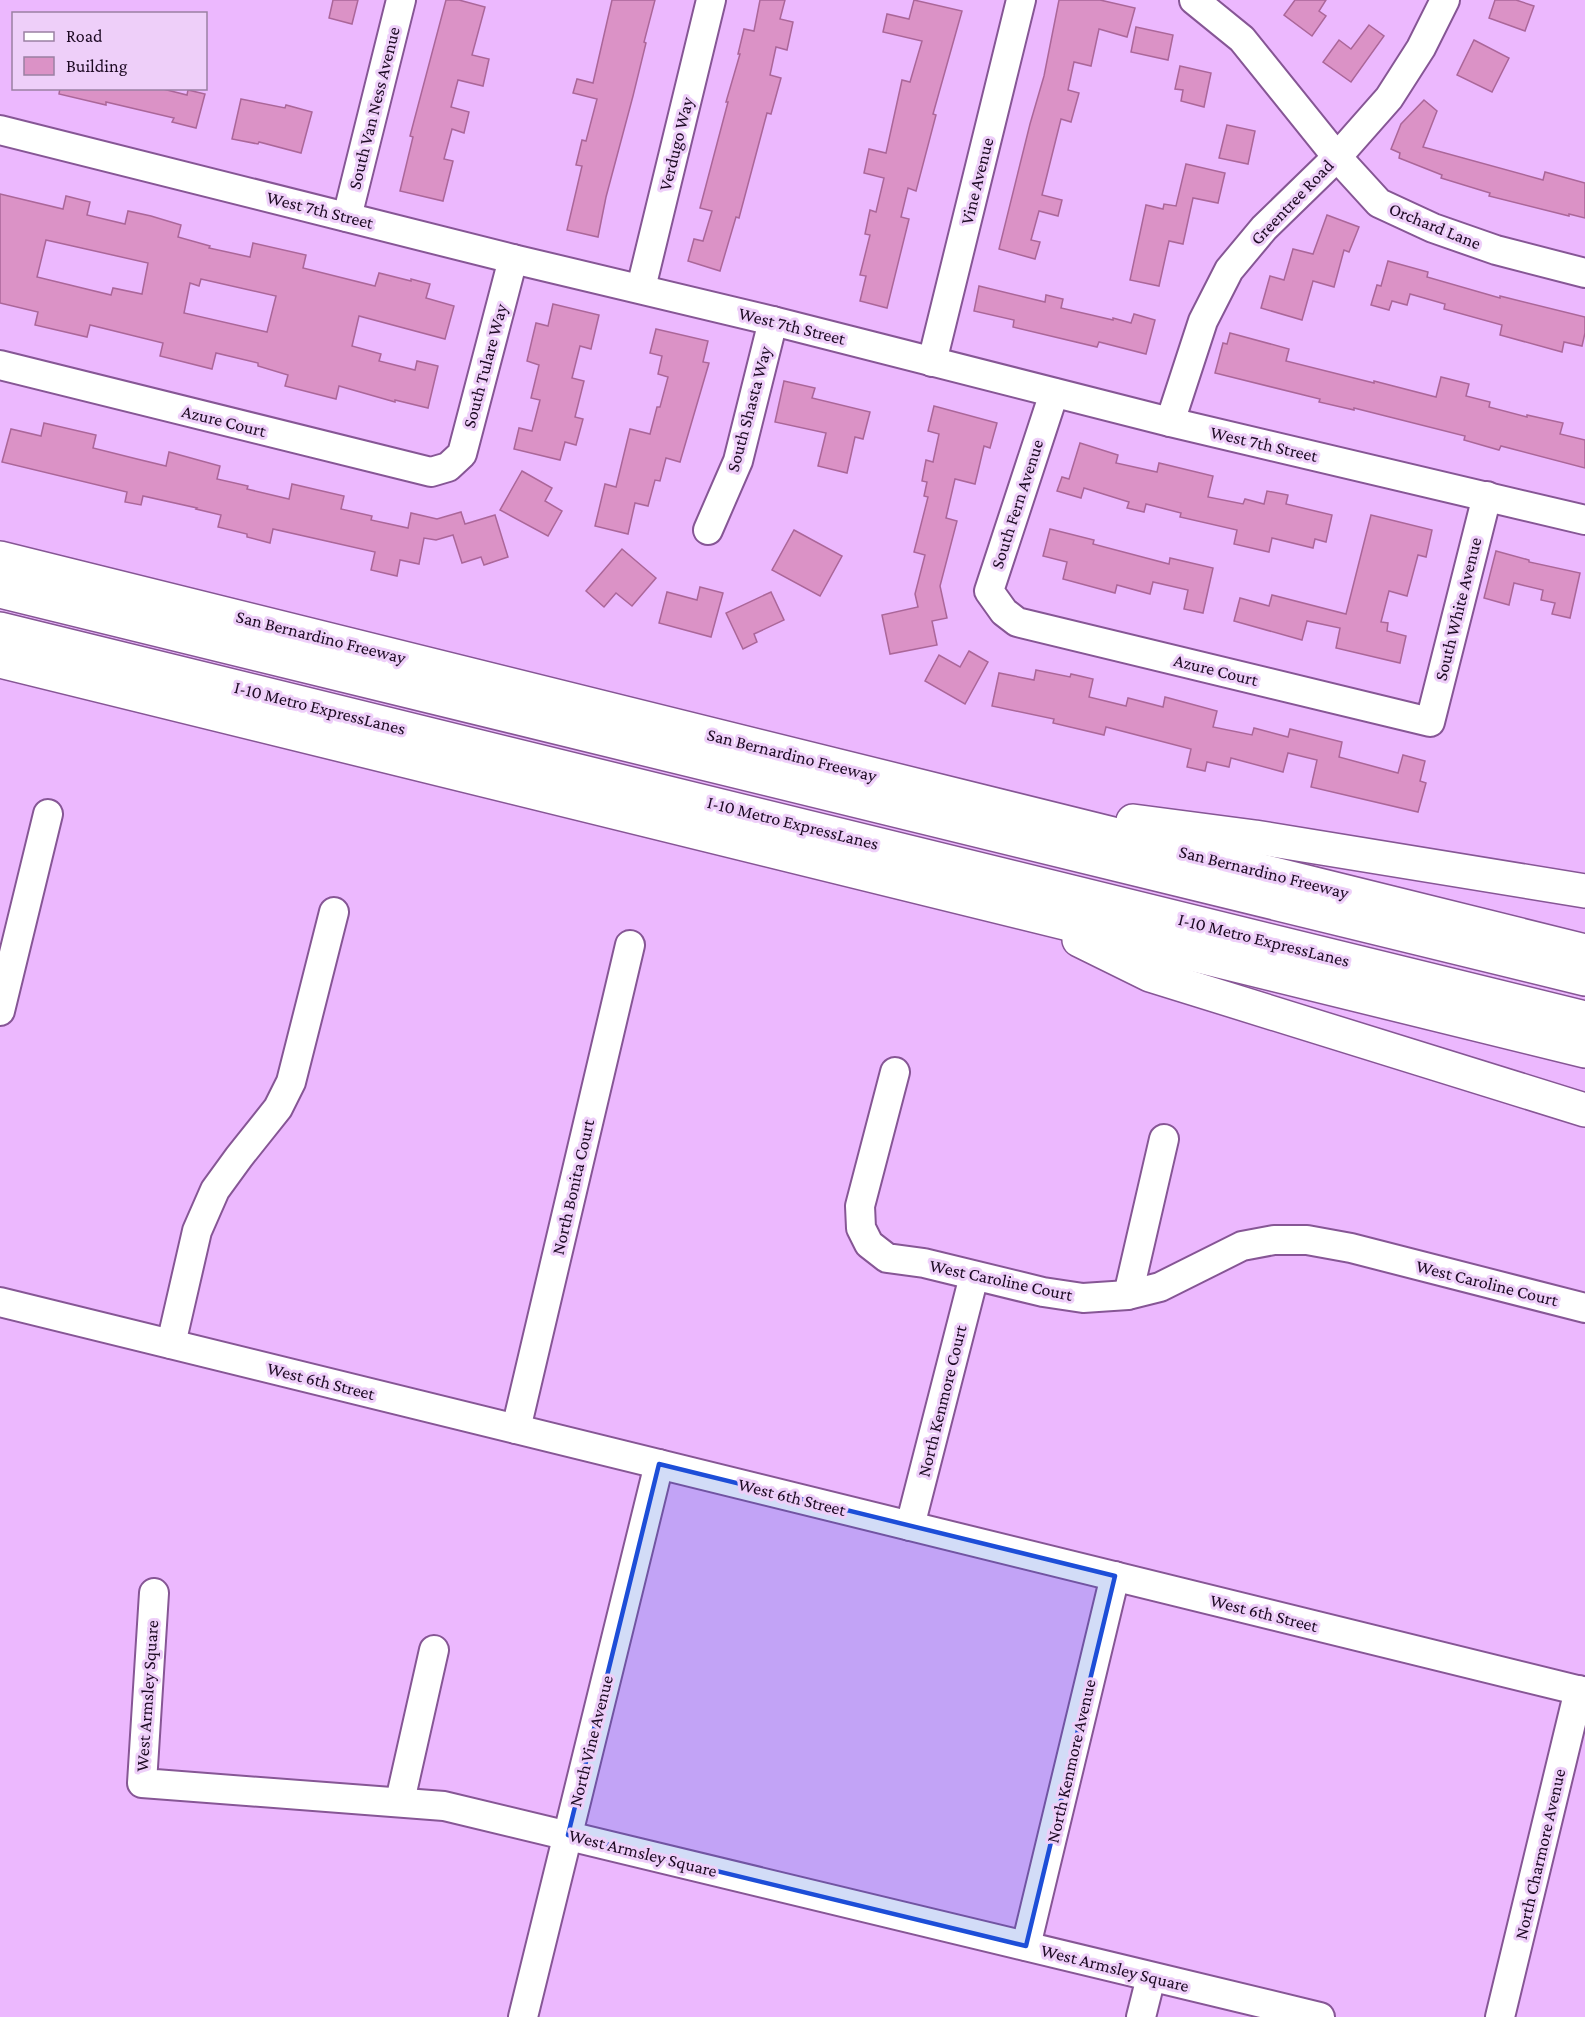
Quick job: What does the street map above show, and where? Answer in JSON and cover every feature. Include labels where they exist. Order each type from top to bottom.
[{"type":"highway","name":"San Bernardino Freeway","points":[[0,558],[1585,951]]},
{"type":"highway","name":"I-10 Metro ExpressLanes","points":[[0,591],[1585,979]]},
{"type":"highway","name":"I-10 Metro ExpressLanes","points":[[0,628],[1585,1018]]},
{"type":"highway","points":[[0,661],[1585,1051]]},
{"type":"highway","points":[[969,799],[1255,837],[1585,891]]},
{"type":"highway","points":[[1021,911],[1150,975],[1585,1110]]},
{"type":"street","name":"South Van Ness Avenue","points":[[347,217],[401,0]]},
{"type":"street","name":"Verdugo Way","points":[[642,288],[711,0]]},
{"type":"street","name":"Vine Avenue","points":[[932,362],[1021,0]]},
{"type":"street","name":"Orchard Lane","points":[[1194,0],[1242,39],[1337,156],[1379,203],[1433,228],[1496,250],[1585,273]]},
{"type":"street","name":"Greentree Road","points":[[1170,422],[1203,321],[1229,270],[1264,228],[1337,156],[1389,98],[1421,48],[1445,0]]},
{"type":"street","name":"West 7th Street","points":[[0,130],[513,259],[642,288],[1170,422],[1585,520]]},
{"type":"street","name":"South Tulare Way","points":[[448,467],[462,454],[513,259]]},
{"type":"street","name":"South Shasta Way","points":[[708,530],[738,461],[773,321]]},
{"type":"street","name":"Azure Court","points":[[0,365],[431,472],[448,467]]},
{"type":"street","name":"South Fern Avenue","points":[[1004,612],[989,591],[1054,393]]},
{"type":"street","name":"South White Avenue","points":[[1430,722],[1486,496]]},
{"type":"street","name":"Azure Court","points":[[1004,612],[1017,622],[1430,722]]},
{"type":"street","points":[[0,1011],[48,814]]},
{"type":"street","points":[[171,1344],[197,1231],[215,1190],[278,1108],[291,1082],[334,912]]},
{"type":"street","name":"North Bonita Court","points":[[516,1429],[630,945]]},
{"type":"street","name":"West Caroline Court","points":[[895,1072],[860,1206],[861,1228],[869,1244],[887,1258],[924,1263],[1043,1292],[1083,1298],[1128,1295],[1160,1287],[1242,1246],[1274,1240],[1307,1240],[1351,1248],[1585,1308]]},
{"type":"street","points":[[1128,1295],[1164,1139]]},
{"type":"street","name":"North Kenmore Court","points":[[910,1526],[974,1276]]},
{"type":"street","name":"West 6th Street","points":[[0,1302],[1582,1691]]},
{"type":"street","name":"North Vine Avenue","points":[[523,2017],[659,1464]]},
{"type":"street","name":"North Kenmore Avenue","points":[[1026,1946],[1115,1576]]},
{"type":"street","name":"West Armsley Square","points":[[154,1593],[142,1782],[444,1806],[1320,2017]]},
{"type":"street","points":[[400,1801],[434,1650]]},
{"type":"street","name":"North Charmore Avenue","points":[[1500,2017],[1582,1691]]},
{"type":"street","points":[[1141,2017],[1151,1977]]},
{"type":"highlighted area","points":[[659,1464],[1115,1576],[1026,1946],[568,1835]]},
{"type":"building","points":[[333,0],[358,0],[352,24],[329,18]]},
{"type":"building","points":[[446,0],[459,0],[485,7],[472,55],[489,59],[483,86],[458,80],[451,107],[469,112],[464,133],[452,129],[444,159],[453,161],[443,201],[400,191],[413,137],[410,136]]},
{"type":"building","points":[[612,0],[655,0],[598,237],[567,230],[582,166],[576,165],[582,140],[586,141],[597,99],[573,93],[577,79],[593,83]]},
{"type":"building","points":[[760,0],[785,0],[780,19],[793,22],[787,50],[776,47],[770,75],[781,78],[771,114],[767,113],[739,218],[736,217],[720,271],[688,261],[694,239],[703,241],[712,211],[700,208],[740,54],[738,54],[744,29],[754,31]]},
{"type":"building","points":[[914,0],[962,11],[933,114],[936,115],[916,191],[908,188],[901,217],[909,219],[887,308],[860,301],[866,276],[860,275],[870,235],[865,234],[870,210],[876,212],[884,178],[864,173],[869,149],[886,153],[902,80],[910,82],[922,41],[883,32],[887,14],[909,19]]},
{"type":"building","points":[[1059,0],[1100,0],[1135,8],[1127,37],[1099,29],[1091,66],[1074,62],[1068,90],[1079,93],[1071,122],[1061,119],[1042,195],[1062,200],[1058,216],[1039,211],[1031,240],[1040,242],[1035,259],[999,249],[1044,76]]},
{"type":"building","points":[[1295,0],[1326,0],[1319,11],[1326,16],[1312,36],[1284,15]]},
{"type":"building","points":[[1495,0],[1516,0],[1534,6],[1525,31],[1489,18]]},
{"type":"building","points":[[1369,25],[1384,36],[1351,82],[1323,62],[1339,40],[1351,49]]},
{"type":"building","points":[[1136,27],[1173,35],[1168,60],[1131,52]]},
{"type":"building","points":[[1474,40],[1509,58],[1492,92],[1457,75]]},
{"type":"building","points":[[1180,66],[1211,73],[1204,107],[1181,101],[1183,90],[1175,89]]},
{"type":"building","points":[[60,90],[167,90],[187,95],[188,90],[205,94],[196,128],[172,122],[174,118],[59,94]]},
{"type":"building","points":[[241,99],[285,108],[286,105],[312,112],[301,153],[259,142],[258,144],[232,139]]},
{"type":"building","points":[[1424,100],[1437,111],[1423,147],[1543,180],[1545,172],[1585,183],[1585,218],[1489,196],[1490,193],[1441,178],[1442,175],[1399,158],[1400,153],[1391,149],[1401,124]]},
{"type":"building","points":[[1227,125],[1255,131],[1248,164],[1219,158]]},
{"type":"building","points":[[1186,164],[1225,173],[1218,203],[1193,198],[1183,244],[1169,241],[1159,286],[1130,280],[1146,205],[1163,209],[1164,204],[1176,206]]},
{"type":"building","points":[[0,194],[63,209],[66,196],[90,202],[87,215],[125,224],[128,211],[151,216],[181,225],[178,237],[210,246],[209,248],[250,257],[253,243],[306,255],[303,268],[375,286],[379,273],[411,281],[411,279],[430,284],[426,298],[454,306],[445,339],[359,316],[352,346],[381,354],[379,361],[415,370],[417,361],[438,366],[428,408],[395,400],[395,402],[339,386],[336,399],[285,386],[288,375],[258,366],[258,363],[216,353],[212,369],[160,356],[163,343],[90,325],[87,337],[35,325],[38,312],[0,303]],"holes":[[[46,240],[148,263],[142,294],[113,288],[111,295],[37,277]],[[201,279],[276,296],[267,332],[184,313],[190,283],[199,286]]]},
{"type":"building","points":[[1327,215],[1359,227],[1349,252],[1344,250],[1334,287],[1313,281],[1302,320],[1261,308],[1270,276],[1284,280],[1293,249],[1313,254]]},
{"type":"building","points":[[1388,261],[1428,272],[1427,277],[1500,298],[1500,296],[1585,317],[1582,346],[1564,342],[1562,352],[1500,335],[1502,325],[1444,309],[1445,304],[1410,294],[1407,305],[1392,301],[1389,310],[1371,305],[1377,285],[1381,286]]},
{"type":"building","points":[[979,286],[1045,302],[1046,295],[1063,299],[1061,308],[1113,320],[1113,318],[1131,323],[1134,314],[1155,320],[1146,354],[1099,342],[1097,347],[1013,327],[1014,320],[974,311]]},
{"type":"building","points":[[553,304],[599,315],[591,349],[580,346],[572,378],[584,381],[575,417],[583,419],[576,445],[565,442],[560,460],[514,449],[519,428],[532,431],[540,400],[531,398],[539,365],[527,361],[536,323],[548,326]]},
{"type":"building","points":[[656,329],[708,341],[703,362],[709,363],[680,462],[666,458],[660,481],[655,480],[648,506],[635,503],[628,534],[595,526],[605,484],[616,487],[630,429],[650,434],[657,407],[660,407],[668,377],[658,374],[662,356],[650,353]]},
{"type":"building","points":[[1230,333],[1289,349],[1286,361],[1436,397],[1441,377],[1469,384],[1466,396],[1490,402],[1489,407],[1563,423],[1560,434],[1585,440],[1585,468],[1501,446],[1499,450],[1464,440],[1465,436],[1354,408],[1354,410],[1319,402],[1320,399],[1215,373],[1223,343],[1227,344]]},
{"type":"building","points":[[784,381],[815,388],[812,398],[870,412],[863,439],[855,437],[847,473],[818,466],[826,433],[775,422]]},
{"type":"building","points":[[934,406],[997,423],[990,448],[984,446],[975,484],[955,479],[946,518],[957,521],[940,586],[947,618],[932,621],[937,645],[890,654],[882,615],[918,607],[915,594],[925,555],[914,552],[928,497],[924,496],[927,482],[922,481],[926,460],[933,462],[939,434],[928,431]]},
{"type":"building","points":[[44,423],[96,435],[93,448],[137,459],[166,466],[169,452],[220,466],[217,479],[248,486],[247,489],[289,499],[292,484],[344,496],[341,509],[372,516],[371,520],[408,528],[411,513],[437,519],[461,512],[465,524],[495,515],[508,557],[484,565],[481,557],[462,563],[453,535],[436,540],[424,538],[419,564],[400,560],[397,576],[371,570],[375,552],[273,529],[270,543],[247,537],[247,534],[218,527],[221,515],[143,496],[141,505],[125,502],[127,492],[2,462],[11,429],[41,436]]},
{"type":"building","points":[[1080,443],[1118,455],[1116,463],[1157,472],[1159,463],[1213,476],[1208,497],[1243,504],[1245,499],[1264,504],[1267,491],[1288,495],[1286,504],[1332,515],[1326,542],[1315,539],[1313,548],[1272,538],[1269,552],[1234,544],[1237,530],[1180,517],[1181,513],[1146,504],[1144,512],[1127,508],[1129,502],[1084,488],[1081,498],[1057,491],[1062,477],[1069,479]]},
{"type":"building","points":[[522,471],[552,488],[545,501],[562,511],[548,536],[500,510]]},
{"type":"building","points":[[1371,515],[1432,530],[1426,557],[1418,555],[1407,596],[1389,591],[1381,622],[1388,623],[1387,631],[1406,636],[1400,663],[1336,648],[1340,628],[1307,621],[1302,640],[1234,621],[1240,598],[1269,606],[1272,595],[1346,614]]},
{"type":"building","points":[[1050,529],[1094,540],[1093,544],[1169,564],[1170,558],[1213,568],[1203,613],[1184,609],[1188,590],[1153,582],[1150,594],[1117,585],[1115,593],[1063,579],[1067,562],[1043,556]]},
{"type":"building","points":[[794,530],[842,556],[820,596],[772,570]]},
{"type":"building","points":[[622,549],[656,578],[632,606],[616,593],[604,607],[586,591]]},
{"type":"building","points":[[1496,551],[1529,560],[1529,562],[1580,573],[1570,618],[1552,614],[1555,603],[1541,600],[1543,590],[1514,583],[1509,605],[1484,598]]},
{"type":"building","points":[[700,587],[723,593],[711,637],[659,623],[667,592],[697,600]]},
{"type":"building","points":[[771,592],[784,620],[754,634],[757,642],[743,649],[726,613]]},
{"type":"building","points":[[969,651],[988,662],[965,704],[925,681],[939,655],[960,667]]},
{"type":"building","points":[[1036,670],[1093,679],[1089,697],[1126,706],[1128,698],[1163,707],[1165,697],[1217,711],[1213,727],[1252,735],[1254,728],[1288,737],[1290,729],[1342,742],[1339,757],[1398,773],[1403,755],[1425,761],[1420,781],[1426,783],[1418,812],[1311,787],[1317,760],[1288,753],[1283,772],[1231,758],[1229,767],[1207,762],[1205,771],[1187,767],[1191,749],[1106,727],[1104,735],[1053,723],[1054,719],[992,706],[999,673],[1034,680]]}]
